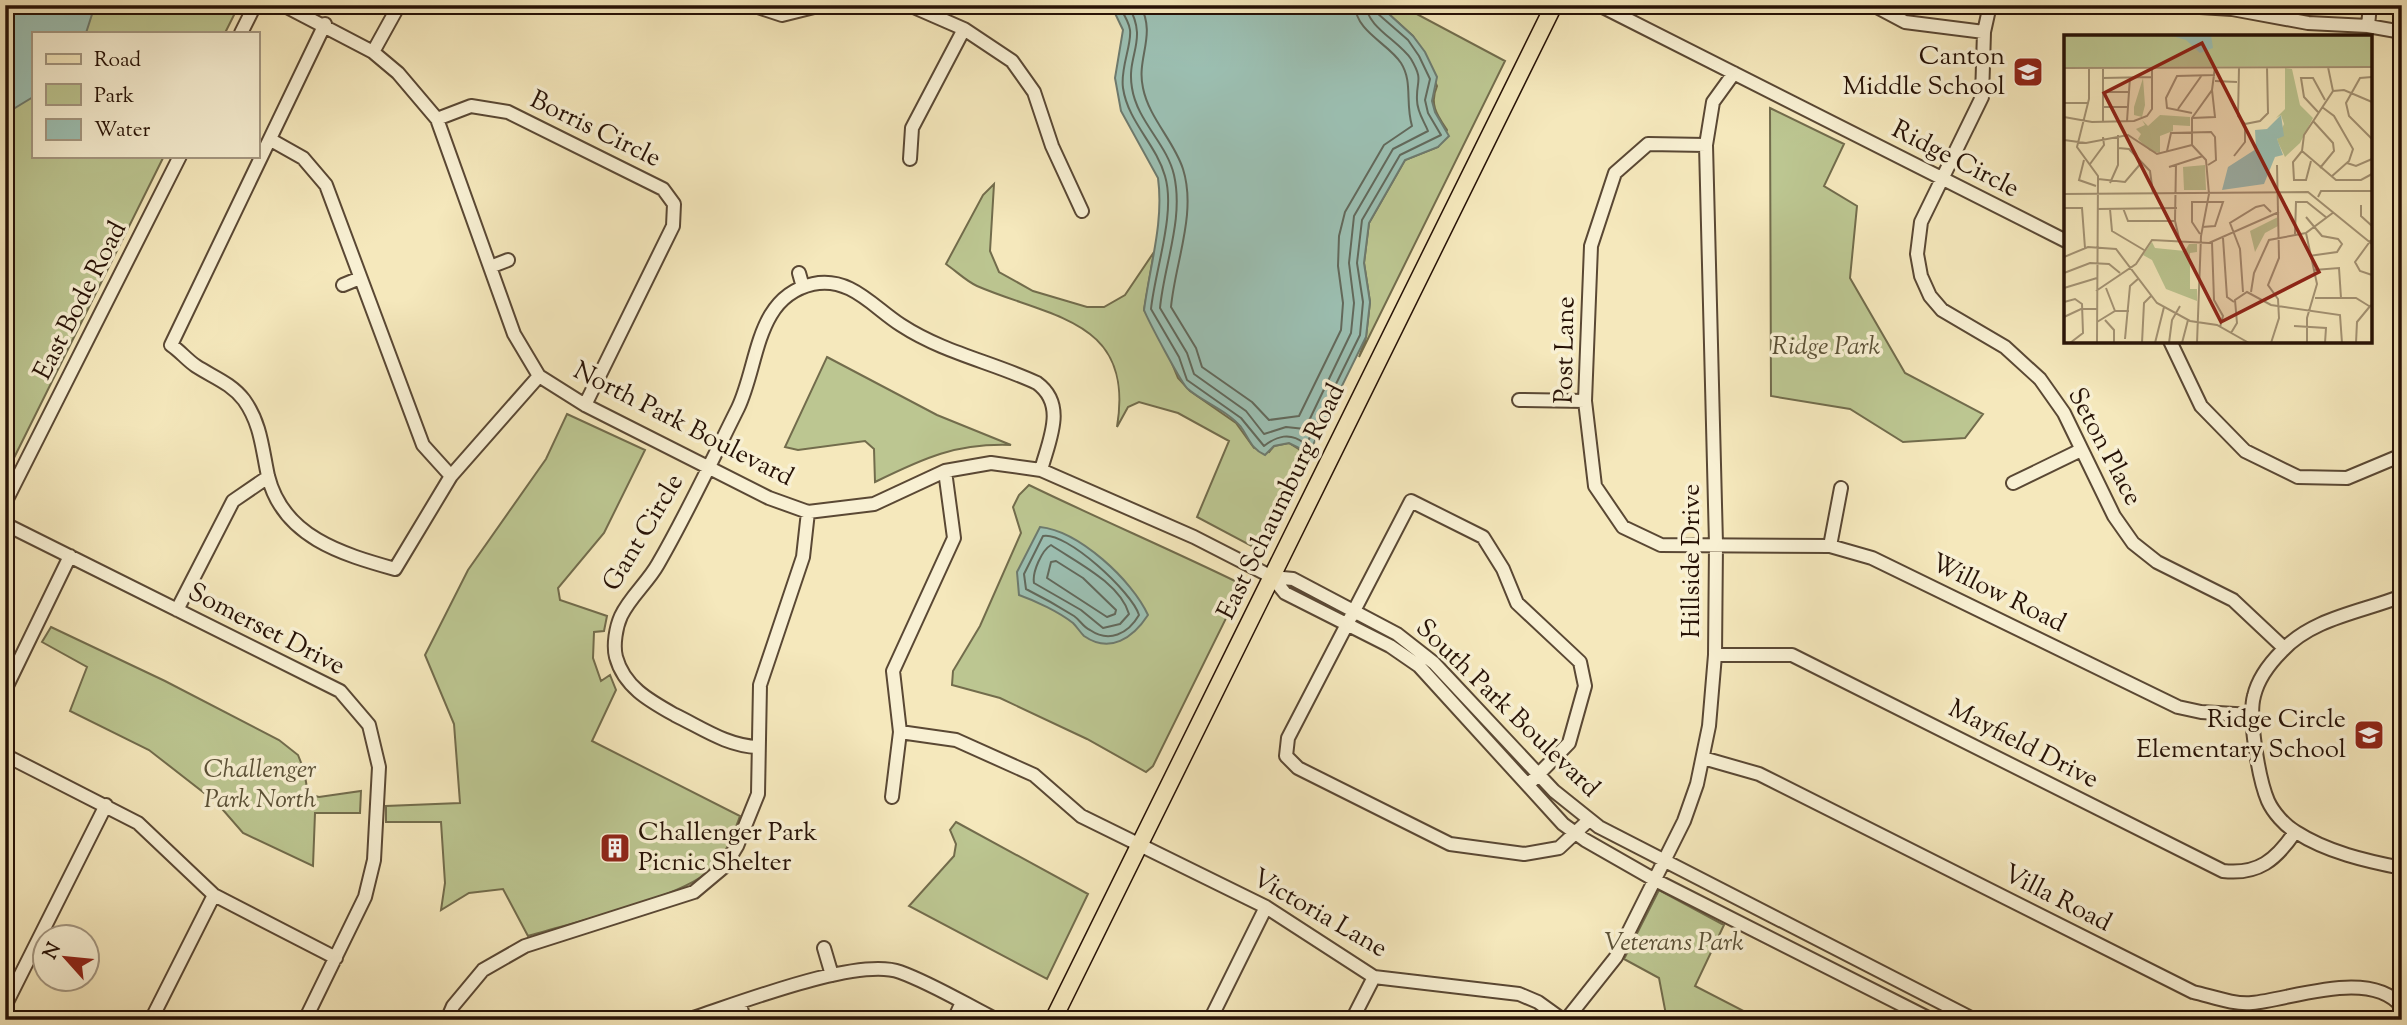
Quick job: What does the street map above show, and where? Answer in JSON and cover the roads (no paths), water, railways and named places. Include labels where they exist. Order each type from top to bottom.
[{"type":"main road","name":"East Schaumburg Road","points":[[1053,1020],[1554,5]]},
{"type":"street","points":[[242,32],[255,5]]},
{"type":"street","name":"North Park Boulevard","points":[[284,5],[325,24],[373,52],[398,73],[437,120],[514,334],[539,376],[585,405],[769,498],[808,512],[874,503],[945,471],[990,463],[1041,470],[1194,537],[1272,577]]},
{"type":"street","points":[[373,52],[398,5]]},
{"type":"street","points":[[751,5],[782,15],[822,5]]},
{"type":"street","points":[[909,5],[964,29],[1012,61],[1034,92],[1052,146],[1082,211]]},
{"type":"street","name":"Ridge Circle","points":[[1599,5],[2064,240]]},
{"type":"street","points":[[1873,5],[1905,22],[1984,32]]},
{"type":"street","name":"Seton Place","points":[[1990,5],[1984,32],[1982,97],[1922,222],[1918,238],[1921,276],[1930,296],[1942,310],[2006,347],[2040,379],[2064,413],[2114,516],[2133,543],[2157,562],[2232,600],[2284,648]]},
{"type":"street","points":[[2168,5],[2233,7],[2308,23],[2368,26],[2402,32]]},
{"type":"street","points":[[2368,26],[2370,5]]},
{"type":"street","points":[[325,24],[172,345],[197,366],[220,378],[243,399],[261,430],[268,477],[278,505],[304,534],[348,556],[395,569],[451,476],[539,376]]},
{"type":"street","points":[[910,159],[912,128],[964,29]]},
{"type":"street","name":"Hillside Drive","points":[[1565,1020],[1616,957],[1684,821],[1703,758],[1715,655],[1716,544],[1706,145],[1713,102],[1734,73]]},
{"type":"street","name":"Borris Circle","points":[[437,120],[471,106],[508,112],[663,189],[674,204],[673,226],[585,405]]},
{"type":"street","points":[[271,140],[303,158],[326,185],[423,445],[451,476]]},
{"type":"street","name":"Post Lane","points":[[1706,145],[1648,144],[1615,173],[1591,246],[1585,401],[1595,486],[1623,527],[1661,545],[1716,544]]},
{"type":"street","name":"East Bode Road","points":[[5,503],[179,158]]},
{"type":"street","points":[[490,267],[508,260]]},
{"type":"street","points":[[799,274],[803,287],[830,283],[843,286],[867,299],[900,325],[948,352],[1022,376],[1045,389],[1055,411],[1041,470]]},
{"type":"street","points":[[343,285],[360,278]]},
{"type":"street","name":"Gant Circle","points":[[758,747],[723,740],[655,704],[633,688],[616,655],[617,626],[622,614],[656,568],[710,466],[744,394],[767,317],[781,300],[803,287]]},
{"type":"street","points":[[2171,343],[2201,406],[2245,451],[2298,477],[2347,478],[2402,455]]},
{"type":"street","points":[[1519,400],[1585,401]]},
{"type":"street","points":[[2013,483],[2081,450]]},
{"type":"street","points":[[892,797],[900,733],[893,671],[954,538],[945,471]]},
{"type":"street","points":[[177,610],[233,501],[268,477]]},
{"type":"street","points":[[1830,546],[1841,488]]},
{"type":"street","points":[[1528,785],[1569,743],[1585,686],[1580,662],[1517,603],[1503,569],[1483,537],[1411,501],[1356,612],[1345,624],[1288,738],[1286,756],[1298,768],[1450,844],[1524,854],[1559,848],[1589,820]]},
{"type":"street","points":[[447,1020],[453,1006],[483,970],[525,946],[694,892],[725,866],[737,846],[758,794],[760,685],[803,556],[808,512]]},
{"type":"street","name":"Somerset Drive","points":[[5,524],[340,691],[369,725],[379,766],[374,860],[365,897],[305,1020]]},
{"type":"street","name":"Willow Road","points":[[1716,544],[1830,546],[1872,558],[2178,707],[2201,712],[2252,715]]},
{"type":"street","points":[[5,690],[70,556]]},
{"type":"street","name":"South Park Boulevard","points":[[1272,577],[1293,579],[1387,628],[1427,656],[1539,775],[1589,820],[1975,1020]]},
{"type":"street","name":"South Park Boulevard","points":[[1272,577],[1285,593],[1390,646],[1419,666],[1576,834],[1655,880],[1933,1020]]},
{"type":"street","points":[[2402,596],[2317,626],[2284,648],[2261,678],[2254,696],[2252,715],[2268,800],[2276,814],[2295,832],[2364,861],[2402,868]]},
{"type":"street","name":"Mayfield Drive","points":[[1715,655],[1792,655],[2223,871],[2240,873],[2258,869],[2279,854],[2295,832]]},
{"type":"street","name":"Victoria Lane","points":[[900,733],[956,740],[1034,775],[1082,816],[1266,907],[1374,977],[1510,992],[1538,1002],[1565,1020]]},
{"type":"street","points":[[5,754],[138,823],[214,895],[336,958]]},
{"type":"street","name":"Villa Road","points":[[1703,758],[1759,774],[2193,992],[2248,1003],[2364,986],[2396,1000],[2402,1007]]},
{"type":"street","points":[[5,1006],[106,805]]},
{"type":"street","points":[[151,1020],[214,895]]},
{"type":"street","points":[[1210,1020],[1266,907]]},
{"type":"street","points":[[824,948],[832,975]]},
{"type":"street","points":[[687,1020],[832,975],[873,967],[899,971],[997,1020]]},
{"type":"street","points":[[1352,1020],[1374,977]]},
{"type":"street","points":[[954,1020],[962,1002]]},
{"type":"street","points":[[740,1004],[744,1020]]},
{"type":"water","points":[[5,5],[95,5],[86,32],[32,32],[32,98],[5,114]]},
{"type":"water","points":[[1111,5],[1379,5],[1413,36],[1425,52],[1437,77],[1432,101],[1435,112],[1449,136],[1438,147],[1405,160],[1369,223],[1364,263],[1370,302],[1366,337],[1309,453],[1289,443],[1274,446],[1265,455],[1256,450],[1236,421],[1188,389],[1144,310],[1158,227],[1158,178],[1121,111],[1115,78],[1123,30]]},
{"type":"water","points":[[1040,527],[1055,530],[1087,547],[1103,559],[1130,587],[1148,615],[1135,631],[1120,641],[1103,644],[1084,636],[1073,623],[1061,615],[1019,595],[1017,572]]},
{"type":"place","name":"Canton Middle School","points":[[2028,72]]},
{"type":"place","name":"Ridge Circle Elementary School","points":[[2369,735]]},
{"type":"place","name":"Challenger Park Picnic Shelter","points":[[615,848]]},
{"type":"park label","name":"Ridge Park","points":[[1826,347]]},
{"type":"park label","name":"Challenger Park North","points":[[260,785]]},
{"type":"park label","name":"Veterans Park","points":[[1674,943]]}]
